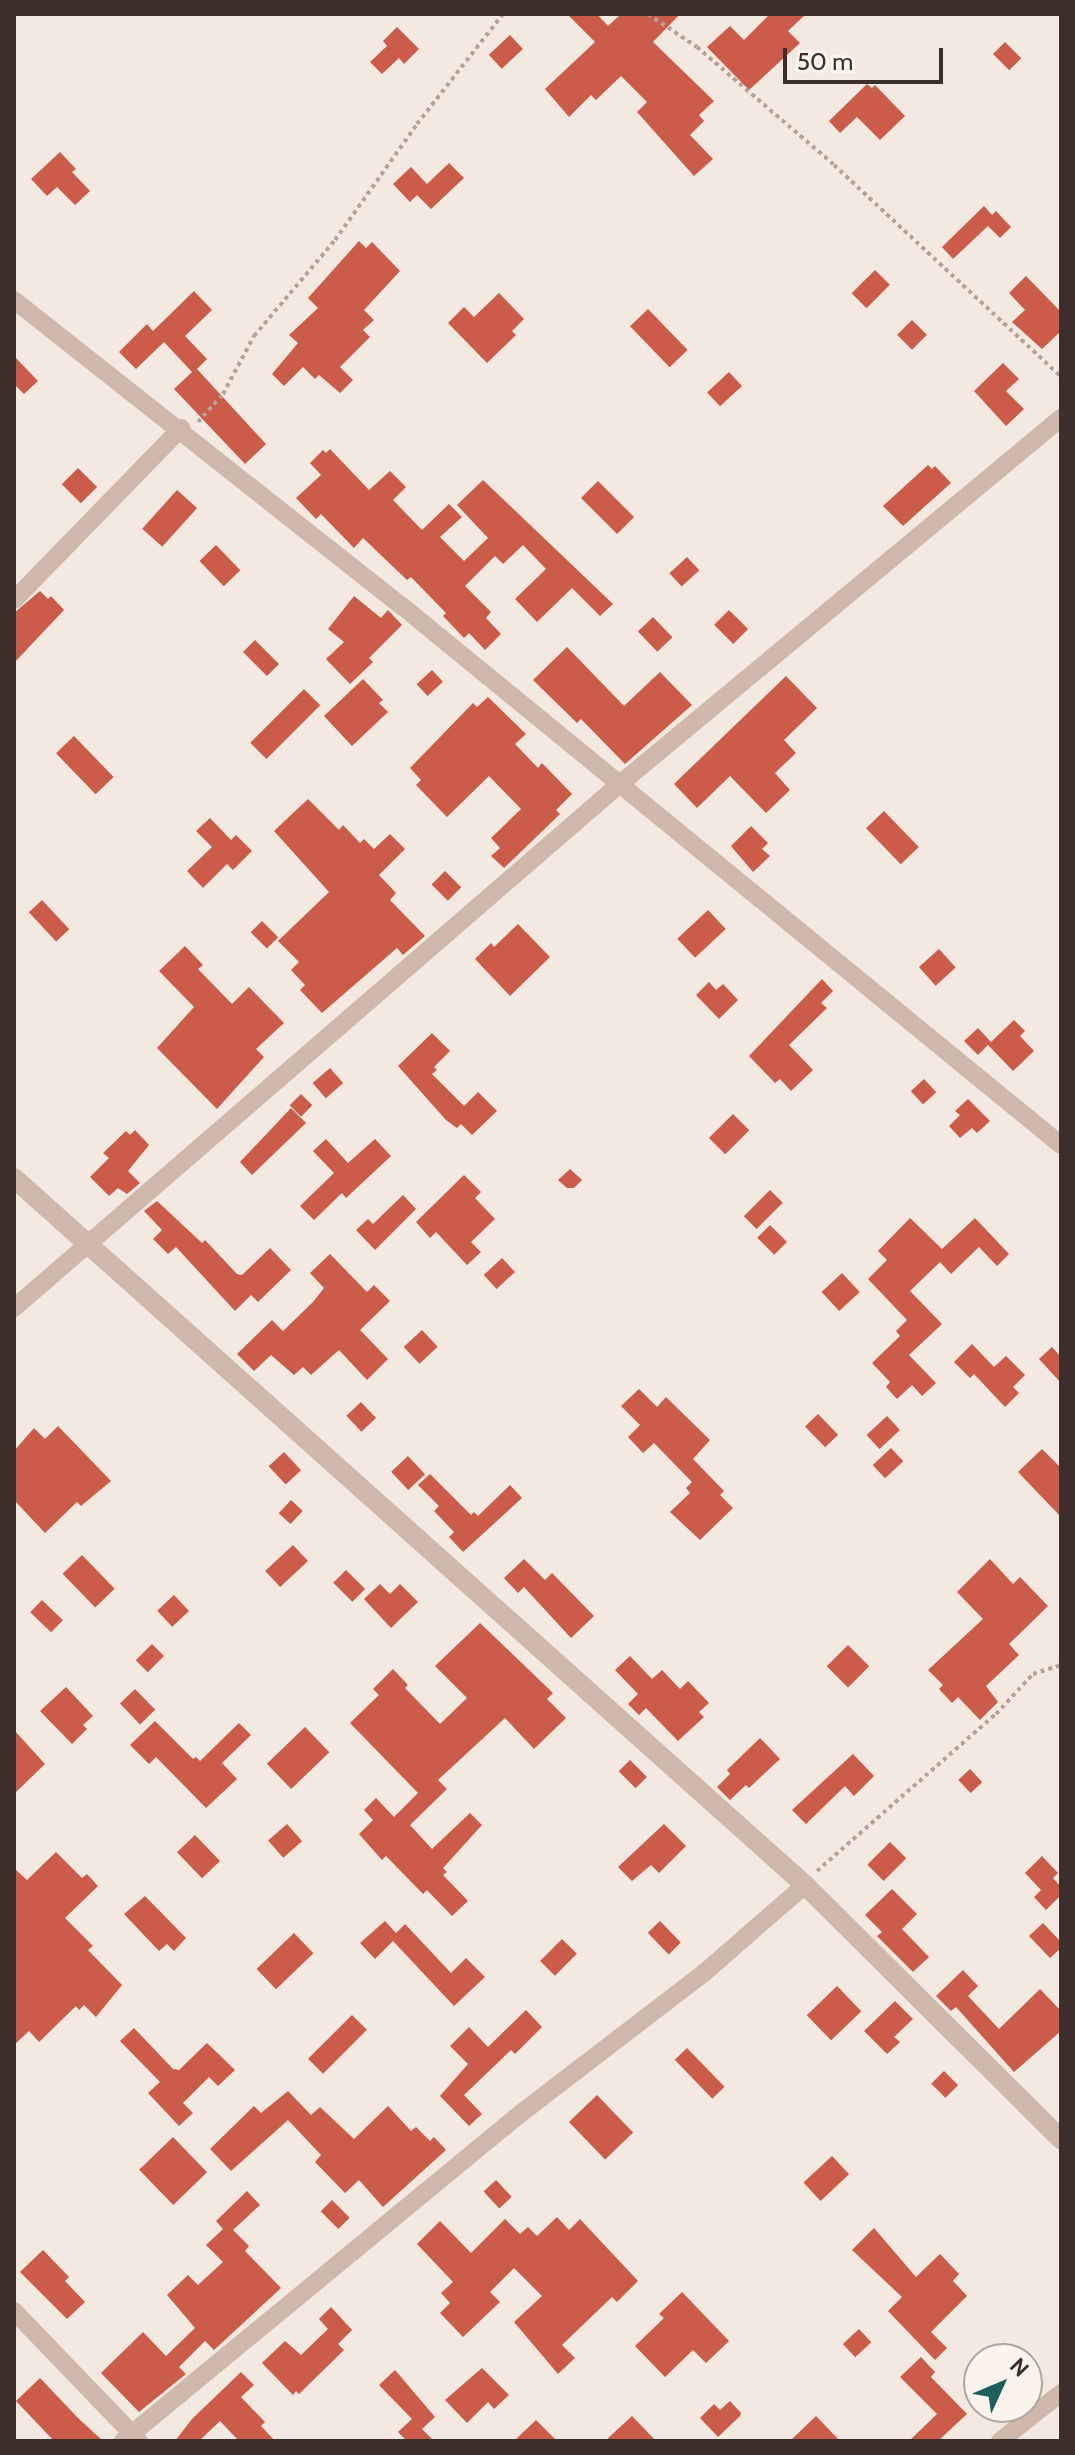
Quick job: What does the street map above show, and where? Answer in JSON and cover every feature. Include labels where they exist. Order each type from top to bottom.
[{"type":"street","points":[[14,300],[181,428],[621,783],[702,854],[1061,1145]]},
{"type":"street","points":[[14,1308],[621,783],[1061,418]]},
{"type":"street","points":[[14,600],[181,428]]},
{"type":"street","points":[[14,1178],[805,1885],[1061,2139]]},
{"type":"street","points":[[14,2311],[131,2439],[520,2114],[704,1973],[805,1885]]},
{"type":"street","points":[[1000,2441],[1061,2393]]},
{"type":"path","points":[[181,428],[199,421],[223,394],[254,336],[344,229],[426,111],[503,14]]},
{"type":"path","points":[[648,14],[697,47],[834,165],[1061,377]]},
{"type":"path","points":[[805,1885],[1001,1709],[1033,1674],[1061,1665]]},
{"type":"building","points":[[567,14],[597,14],[608,26],[621,14],[680,14],[653,42],[714,101],[699,115],[704,121],[690,135],[713,159],[694,176],[637,112],[647,102],[621,76],[596,100],[591,95],[569,117],[545,89],[595,42]]},
{"type":"building","points":[[770,14],[806,14],[788,31],[800,43],[749,90],[707,47],[730,26],[744,40]]},
{"type":"building","points":[[397,27],[419,49],[404,64],[399,58],[382,74],[370,62],[387,46],[383,41]]},
{"type":"building","points":[[510,35],[523,49],[502,69],[489,55]]},
{"type":"building","points":[[1005,42],[1021,58],[1009,70],[993,54]]},
{"type":"building","points":[[867,84],[872,88],[875,85],[905,116],[880,140],[857,117],[840,133],[829,121]]},
{"type":"building","points":[[60,152],[76,169],[72,172],[90,191],[75,205],[57,187],[47,196],[31,179]]},
{"type":"building","points":[[449,163],[464,178],[431,209],[417,195],[410,202],[393,184],[411,167],[427,184]]},
{"type":"building","points":[[984,206],[992,215],[996,211],[1011,227],[1000,238],[988,226],[953,259],[942,247]]},
{"type":"building","points":[[359,241],[366,248],[372,242],[400,271],[364,310],[374,320],[363,330],[370,337],[340,367],[353,380],[340,393],[319,375],[315,379],[303,367],[284,386],[272,374],[298,343],[289,335],[318,308],[308,298]]},
{"type":"building","points":[[875,270],[890,285],[867,308],[852,293]]},
{"type":"building","points":[[1026,276],[1061,312],[1061,331],[1042,349],[1012,322],[1025,310],[1009,293]]},
{"type":"building","points":[[194,291],[212,310],[185,336],[207,359],[197,369],[266,444],[245,464],[174,389],[192,372],[164,342],[136,369],[119,352],[147,324],[153,331]]},
{"type":"building","points":[[499,293],[524,319],[512,331],[516,335],[487,363],[448,323],[464,307],[474,317]]},
{"type":"building","points":[[648,309],[688,350],[670,367],[630,326]]},
{"type":"building","points":[[912,320],[927,335],[912,350],[897,335]]},
{"type":"building","points":[[14,356],[38,381],[24,394],[14,384]]},
{"type":"building","points":[[1003,363],[1019,379],[1006,391],[1024,409],[1006,426],[974,391]]},
{"type":"building","points":[[729,372],[742,386],[720,406],[707,392]]},
{"type":"building","points":[[330,449],[369,490],[390,471],[406,487],[393,500],[422,530],[449,504],[462,517],[440,537],[464,561],[488,538],[457,505],[483,480],[613,604],[600,616],[572,588],[537,622],[515,599],[546,569],[523,545],[503,564],[495,556],[465,586],[491,612],[486,618],[501,634],[485,650],[469,633],[464,638],[443,616],[446,613],[411,577],[407,580],[363,538],[354,548],[321,514],[316,519],[296,498],[321,475],[310,463],[323,450],[326,453]]},
{"type":"building","points":[[928,465],[932,469],[935,466],[951,483],[903,526],[883,506]]},
{"type":"building","points":[[78,468],[97,487],[81,503],[62,484]]},
{"type":"building","points":[[598,481],[634,517],[617,534],[581,498]]},
{"type":"building","points":[[177,490],[197,508],[162,547],[142,529]]},
{"type":"building","points":[[216,545],[240,570],[224,586],[199,561]]},
{"type":"building","points":[[687,557],[699,570],[682,587],[669,573]]},
{"type":"building","points":[[40,591],[48,599],[51,596],[64,610],[14,663],[14,613]]},
{"type":"building","points":[[354,596],[381,618],[388,610],[402,625],[369,658],[373,662],[350,684],[326,659],[344,642],[328,629]]},
{"type":"building","points":[[729,610],[748,629],[733,644],[714,625]]},
{"type":"building","points":[[653,617],[672,637],[657,652],[638,632]]},
{"type":"building","points":[[255,640],[279,664],[267,676],[243,652]]},
{"type":"building","points":[[567,647],[624,706],[660,672],[692,705],[625,764],[581,719],[577,723],[533,680]]},
{"type":"building","points":[[432,670],[443,682],[428,696],[417,684]]},
{"type":"building","points":[[786,676],[817,708],[784,740],[796,753],[775,773],[790,790],[766,813],[730,776],[697,808],[674,784]]},
{"type":"building","points":[[363,679],[383,700],[379,703],[388,712],[352,746],[324,716]]},
{"type":"building","points":[[304,689],[320,705],[267,759],[250,743]]},
{"type":"building","points":[[488,697],[526,734],[515,744],[538,768],[542,763],[572,794],[556,810],[560,814],[504,868],[491,856],[500,848],[491,838],[521,809],[489,776],[447,817],[416,785],[421,780],[410,768],[473,703],[477,707]]},
{"type":"building","points":[[74,736],[114,777],[96,794],[56,753]]},
{"type":"building","points":[[308,799],[339,830],[343,825],[360,843],[364,839],[374,849],[390,834],[405,849],[379,875],[396,893],[390,900],[425,936],[403,955],[397,948],[322,1013],[300,990],[305,985],[291,970],[299,962],[278,941],[329,892],[274,831]]},
{"type":"building","points":[[884,811],[919,847],[901,864],[866,828]]},
{"type":"building","points":[[210,818],[231,840],[236,835],[252,851],[233,870],[227,864],[203,888],[187,871],[212,847],[196,831]]},
{"type":"building","points":[[751,826],[768,843],[762,849],[770,856],[753,872],[731,846]]},
{"type":"building","points":[[445,871],[461,887],[448,901],[432,884]]},
{"type":"building","points":[[42,900],[69,929],[56,942],[29,912]]},
{"type":"building","points":[[708,910],[726,929],[695,958],[677,939]]},
{"type":"building","points":[[262,921],[278,937],[267,949],[251,932]]},
{"type":"building","points":[[518,924],[550,957],[510,996],[475,959],[491,943],[494,947]]},
{"type":"building","points":[[185,946],[203,965],[198,969],[232,1004],[249,987],[284,1023],[256,1049],[264,1057],[217,1109],[157,1048],[194,1007],[159,971]]},
{"type":"building","points":[[939,949],[956,968],[936,986],[919,967]]},
{"type":"building","points":[[822,979],[833,991],[821,1003],[827,1008],[789,1045],[813,1070],[791,1091],[780,1079],[775,1083],[749,1056]]},
{"type":"building","points":[[709,982],[716,990],[723,984],[738,1000],[719,1019],[696,995]]},
{"type":"building","points":[[1014,1020],[1025,1031],[1020,1036],[1034,1051],[1013,1071],[988,1045],[978,1055],[964,1041],[978,1028],[991,1042]]},
{"type":"building","points":[[432,1033],[450,1051],[434,1067],[437,1070],[432,1074],[464,1106],[478,1092],[497,1111],[472,1135],[461,1124],[457,1128],[446,1120],[398,1066]]},
{"type":"building","points":[[330,1068],[343,1083],[326,1098],[313,1083]]},
{"type":"building","points":[[924,1079],[936,1092],[923,1104],[911,1091]]},
{"type":"building","points":[[301,1094],[312,1105],[301,1117],[290,1105]]},
{"type":"building","points":[[968,1099],[990,1121],[977,1133],[972,1128],[960,1138],[949,1126],[960,1115],[955,1111]]},
{"type":"building","points":[[291,1108],[306,1123],[252,1175],[240,1162]]},
{"type":"building","points":[[733,1114],[749,1130],[725,1154],[709,1138]]},
{"type":"building","points":[[135,1130],[149,1145],[128,1171],[140,1183],[127,1194],[118,1188],[109,1196],[90,1177],[109,1158],[103,1153],[126,1131],[130,1135]]},
{"type":"building","points":[[326,1139],[348,1163],[375,1139],[391,1156],[346,1198],[342,1193],[314,1220],[300,1206],[334,1173],[313,1151]]},
{"type":"building","points":[[570,1169],[582,1180],[574,1188],[567,1188],[558,1180]]},
{"type":"building","points":[[464,1175],[481,1192],[475,1198],[495,1219],[471,1242],[481,1252],[467,1265],[436,1232],[430,1238],[416,1222]]},
{"type":"building","points":[[770,1190],[783,1203],[757,1229],[744,1216]]},
{"type":"building","points":[[403,1195],[416,1209],[375,1250],[356,1230],[368,1219],[373,1224]]},
{"type":"building","points":[[157,1201],[202,1243],[205,1240],[237,1274],[242,1275],[270,1248],[291,1270],[258,1302],[251,1295],[235,1311],[176,1247],[168,1254],[153,1239],[162,1230],[144,1211]]},
{"type":"building","points":[[910,1218],[942,1249],[975,1218],[1009,1254],[997,1266],[979,1247],[951,1274],[940,1262],[910,1291],[942,1324],[909,1355],[936,1383],[922,1396],[912,1385],[897,1399],[886,1387],[890,1382],[872,1363],[900,1336],[896,1331],[907,1320],[868,1279],[887,1260],[878,1251]]},
{"type":"building","points":[[770,1225],[787,1242],[774,1255],[757,1238]]},
{"type":"building","points":[[330,1254],[367,1292],[374,1285],[390,1301],[360,1330],[388,1359],[367,1380],[339,1350],[311,1375],[303,1367],[294,1375],[271,1355],[254,1371],[237,1354],[272,1320],[283,1331],[313,1302],[324,1288],[310,1273]]},
{"type":"building","points":[[502,1258],[515,1272],[497,1289],[484,1275]]},
{"type":"building","points":[[842,1273],[860,1292],[839,1311],[822,1292]]},
{"type":"building","points":[[422,1330],[438,1347],[419,1364],[404,1347]]},
{"type":"building","points":[[972,1344],[994,1367],[1006,1356],[1025,1375],[1013,1387],[1019,1393],[1005,1407],[974,1374],[970,1378],[954,1362]]},
{"type":"building","points":[[1052,1347],[1061,1357],[1061,1383],[1039,1359]]},
{"type":"building","points":[[639,1389],[657,1407],[666,1397],[710,1440],[693,1459],[724,1491],[720,1495],[733,1508],[700,1540],[670,1512],[690,1493],[686,1488],[692,1482],[654,1443],[643,1453],[628,1437],[640,1425],[621,1406]]},
{"type":"building","points":[[361,1402],[376,1418],[361,1432],[346,1416]]},
{"type":"building","points":[[818,1414],[838,1435],[825,1447],[805,1427]]},
{"type":"building","points":[[887,1416],[900,1430],[879,1449],[867,1435]]},
{"type":"building","points":[[58,1426],[111,1481],[81,1506],[77,1502],[45,1533],[14,1500],[14,1451],[34,1428],[45,1439]]},
{"type":"building","points":[[891,1448],[903,1461],[885,1478],[873,1465]]},
{"type":"building","points":[[1042,1449],[1061,1468],[1061,1517],[1018,1472]]},
{"type":"building","points":[[284,1452],[301,1470],[286,1485],[269,1466]]},
{"type":"building","points":[[408,1456],[425,1474],[408,1490],[391,1472]]},
{"type":"building","points":[[430,1474],[471,1515],[474,1512],[478,1516],[510,1485],[522,1498],[463,1552],[449,1537],[454,1532],[434,1511],[439,1506],[418,1485]]},
{"type":"building","points":[[291,1500],[303,1511],[290,1524],[279,1513]]},
{"type":"building","points":[[293,1545],[308,1561],[280,1587],[265,1571]]},
{"type":"building","points":[[82,1555],[115,1589],[95,1608],[63,1574]]},
{"type":"building","points":[[524,1559],[545,1580],[552,1573],[594,1616],[571,1638],[524,1587],[518,1593],[504,1578]]},
{"type":"building","points":[[990,1559],[1013,1584],[1020,1577],[1048,1606],[1009,1644],[1019,1655],[986,1686],[998,1702],[980,1720],[958,1697],[952,1703],[939,1689],[943,1685],[928,1670],[983,1619],[957,1592]]},
{"type":"building","points":[[346,1570],[365,1589],[352,1602],[333,1583]]},
{"type":"building","points":[[380,1584],[390,1594],[400,1584],[418,1602],[391,1628],[364,1599]]},
{"type":"building","points":[[174,1595],[189,1611],[172,1627],[157,1611]]},
{"type":"building","points":[[42,1600],[63,1620],[51,1632],[30,1612]]},
{"type":"building","points":[[480,1623],[553,1693],[547,1699],[566,1718],[534,1749],[505,1718],[438,1780],[447,1789],[410,1825],[432,1849],[470,1813],[482,1825],[443,1868],[447,1872],[443,1875],[468,1901],[452,1916],[427,1890],[423,1894],[386,1856],[382,1860],[359,1834],[373,1820],[364,1810],[376,1798],[394,1817],[418,1793],[350,1723],[379,1695],[373,1689],[393,1669],[408,1685],[405,1688],[440,1724],[467,1698],[435,1666]]},
{"type":"building","points":[[152,1644],[164,1656],[148,1672],[136,1660]]},
{"type":"building","points":[[848,1645],[869,1666],[848,1687],[827,1666]]},
{"type":"building","points":[[630,1656],[652,1679],[662,1670],[680,1689],[688,1681],[709,1703],[699,1712],[704,1717],[678,1741],[646,1708],[639,1715],[628,1704],[638,1694],[615,1670]]},
{"type":"building","points":[[66,1687],[93,1716],[83,1725],[87,1729],[72,1744],[40,1711]]},
{"type":"building","points":[[135,1689],[155,1710],[140,1724],[120,1704]]},
{"type":"building","points":[[155,1721],[193,1759],[196,1757],[200,1761],[239,1723],[251,1735],[222,1763],[237,1779],[206,1808],[156,1757],[149,1764],[130,1745]]},
{"type":"building","points":[[305,1727],[329,1752],[291,1789],[267,1764]]},
{"type":"building","points":[[14,1730],[45,1764],[14,1794]]},
{"type":"building","points":[[760,1738],[780,1759],[749,1788],[746,1785],[730,1800],[717,1787],[730,1774],[727,1770]]},
{"type":"building","points":[[853,1754],[874,1776],[854,1796],[845,1786],[806,1824],[792,1810]]},
{"type":"building","points":[[630,1760],[647,1777],[636,1788],[619,1771]]},
{"type":"building","points":[[970,1769],[982,1782],[971,1793],[958,1780]]},
{"type":"building","points":[[287,1824],[302,1841],[283,1858],[268,1840]]},
{"type":"building","points":[[664,1824],[686,1846],[659,1873],[651,1865],[632,1881],[618,1867]]},
{"type":"building","points":[[195,1835],[220,1861],[202,1878],[177,1852]]},
{"type":"building","points":[[890,1842],[906,1858],[884,1881],[867,1865]]},
{"type":"building","points":[[56,1852],[82,1878],[87,1874],[98,1886],[65,1918],[93,1946],[88,1950],[122,1985],[96,2017],[84,2005],[79,2010],[76,2006],[39,2042],[29,2031],[14,2045],[14,1868],[27,1880]]},
{"type":"building","points":[[1042,1856],[1058,1873],[1053,1878],[1061,1887],[1061,1895],[1046,1910],[1034,1897],[1041,1890],[1025,1873]]},
{"type":"building","points":[[892,1889],[917,1914],[902,1929],[929,1957],[913,1972],[877,1936],[882,1932],[865,1915]]},
{"type":"building","points":[[145,1896],[186,1938],[174,1951],[167,1944],[159,1951],[124,1914]]},
{"type":"building","points":[[385,1921],[396,1933],[405,1924],[451,1973],[466,1958],[485,1977],[454,2006],[393,1941],[375,1959],[360,1943]]},
{"type":"building","points":[[660,1921],[681,1943],[669,1954],[648,1933]]},
{"type":"building","points":[[1043,1923],[1061,1942],[1061,1948],[1050,1958],[1029,1936]]},
{"type":"building","points":[[294,1933],[313,1953],[276,1989],[257,1969]]},
{"type":"building","points":[[562,1939],[577,1954],[555,1976],[540,1961]]},
{"type":"building","points":[[963,1970],[978,1986],[968,1996],[999,2029],[1040,1989],[1061,2011],[1061,2031],[1014,2072],[956,2007],[951,2011],[936,1996]]},
{"type":"building","points":[[837,1986],[861,2011],[831,2040],[807,2015]]},
{"type":"building","points":[[895,2001],[913,2019],[894,2037],[900,2042],[887,2054],[864,2031]]},
{"type":"building","points":[[526,2010],[542,2027],[515,2054],[511,2050],[464,2095],[482,2114],[469,2126],[440,2096],[468,2064],[450,2046],[469,2027],[488,2047]]},
{"type":"building","points":[[352,2015],[367,2030],[323,2074],[308,2059]]},
{"type":"building","points":[[134,2028],[173,2069],[179,2070],[207,2043],[235,2070],[218,2086],[209,2077],[183,2103],[193,2113],[179,2126],[148,2093],[160,2082],[120,2041]]},
{"type":"building","points":[[687,2048],[725,2087],[712,2099],[675,2060]]},
{"type":"building","points":[[944,2071],[958,2085],[945,2098],[931,2084]]},
{"type":"building","points":[[288,2091],[311,2115],[320,2107],[354,2139],[388,2106],[411,2131],[416,2127],[430,2141],[434,2137],[446,2150],[383,2207],[359,2180],[345,2193],[315,2162],[321,2155],[288,2120],[231,2171],[210,2149],[254,2106],[261,2113]]},
{"type":"building","points":[[597,2095],[633,2132],[605,2159],[569,2122]]},
{"type":"building","points":[[173,2137],[207,2172],[173,2205],[139,2170]]},
{"type":"building","points":[[832,2156],[849,2174],[821,2201],[803,2183]]},
{"type":"building","points":[[496,2180],[512,2197],[499,2208],[484,2192]]},
{"type":"building","points":[[247,2191],[260,2205],[233,2230],[249,2246],[245,2251],[281,2288],[214,2350],[205,2341],[179,2367],[186,2374],[139,2412],[101,2373],[143,2332],[166,2356],[195,2328],[167,2295],[188,2275],[198,2285],[223,2262],[206,2245],[223,2229],[216,2221]]},
{"type":"building","points":[[332,2200],[350,2218],[338,2229],[321,2211]]},
{"type":"building","points":[[557,2217],[569,2230],[580,2219],[638,2281],[617,2302],[612,2297],[562,2345],[575,2358],[558,2374],[514,2322],[542,2296],[514,2268],[490,2292],[500,2302],[463,2337],[440,2313],[450,2303],[441,2293],[453,2282],[417,2244],[440,2221],[471,2253],[505,2219],[520,2234],[528,2227],[537,2236]]},
{"type":"building","points":[[874,2228],[916,2277],[940,2254],[959,2274],[953,2281],[967,2296],[931,2332],[947,2348],[935,2360],[888,2311],[902,2297],[852,2250]]},
{"type":"building","points":[[43,2250],[69,2277],[65,2281],[85,2302],[67,2319],[20,2272]]},
{"type":"building","points":[[682,2292],[729,2341],[706,2363],[693,2350],[665,2377],[635,2346],[664,2318],[659,2314]]},
{"type":"building","points":[[331,2307],[352,2330],[338,2344],[344,2350],[299,2394],[296,2391],[293,2395],[262,2363],[285,2341],[301,2355],[328,2329],[319,2319]]},
{"type":"building","points":[[859,2329],[871,2342],[855,2357],[843,2344]]},
{"type":"building","points":[[921,2357],[935,2372],[931,2377],[963,2410],[963,2418],[938,2441],[909,2441],[937,2414],[900,2377]]},
{"type":"building","points":[[482,2368],[509,2395],[494,2409],[488,2402],[467,2423],[445,2400]]},
{"type":"building","points":[[395,2370],[435,2417],[422,2429],[434,2441],[407,2441],[398,2432],[412,2419],[379,2385]]},
{"type":"building","points":[[241,2372],[254,2385],[241,2397],[265,2422],[261,2426],[275,2441],[239,2441],[220,2421],[199,2441],[175,2441],[192,2419]]},
{"type":"building","points":[[40,2378],[103,2441],[54,2441],[16,2401]]},
{"type":"building","points":[[730,2401],[741,2413],[740,2416],[718,2437],[700,2418],[714,2404],[720,2410]]},
{"type":"building","points":[[632,2416],[656,2441],[605,2441]]},
{"type":"building","points":[[816,2416],[840,2441],[790,2441]]},
{"type":"building","points":[[536,2420],[557,2441],[514,2441]]}]
